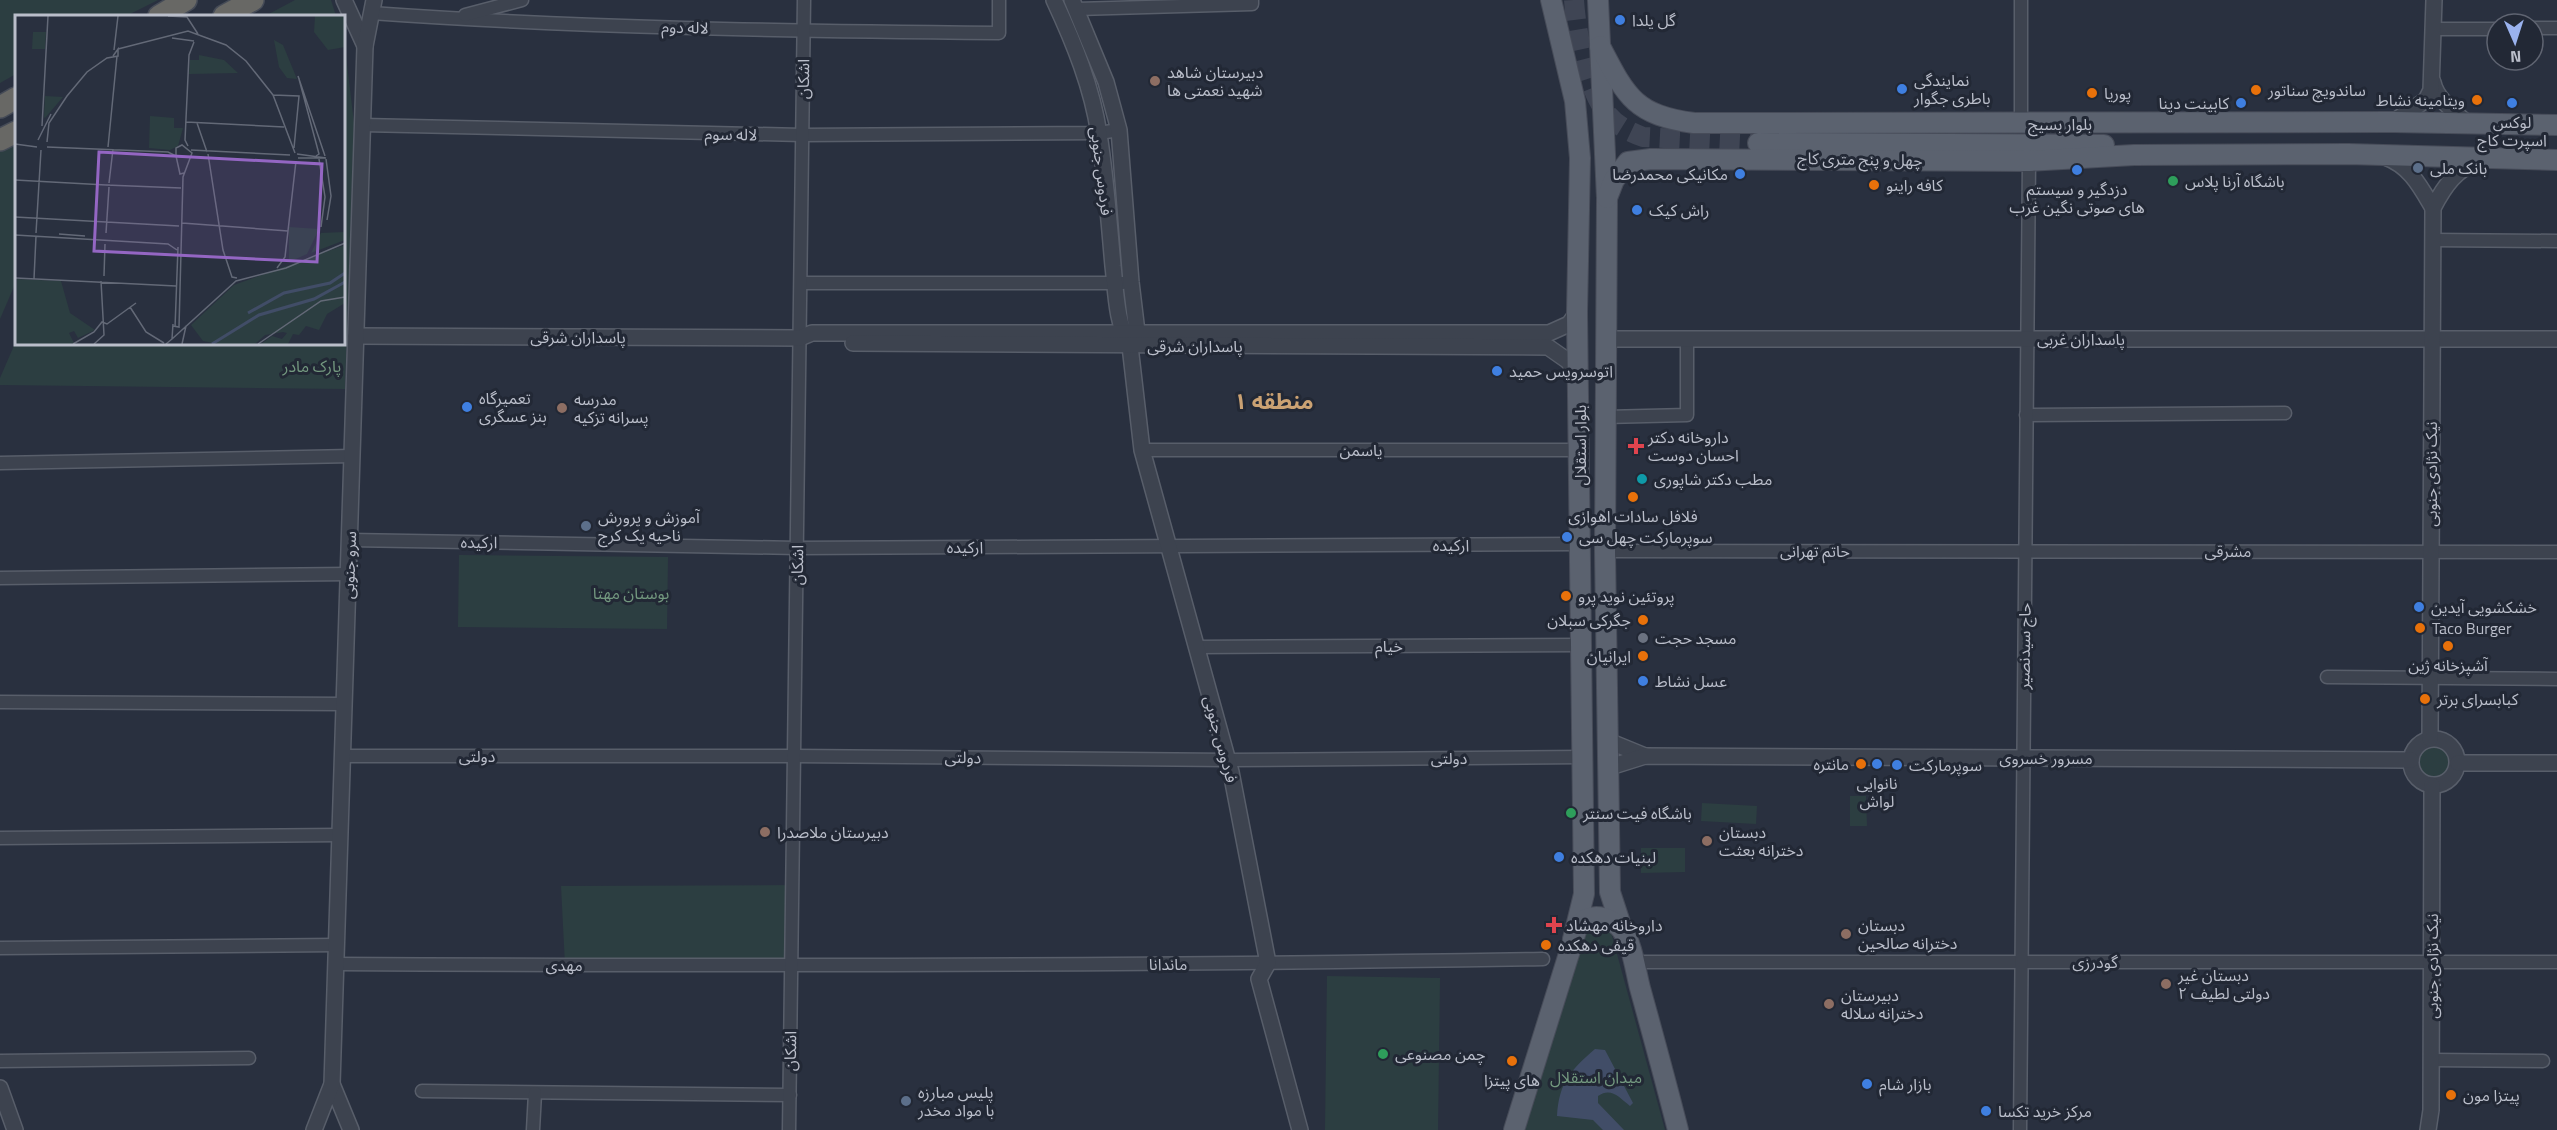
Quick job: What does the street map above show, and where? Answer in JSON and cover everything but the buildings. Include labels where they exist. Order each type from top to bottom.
[{"type":"highway","points":[[161,15],[186,0]]},
{"type":"highway","points":[[226,15],[253,0]]},
{"type":"highway","points":[[0,107],[15,99]]},
{"type":"highway","points":[[0,140],[15,132]]},
{"type":"main road","name":"بلوار استقلال","points":[[1551,0],[1575,101],[1580,158],[1577,313],[1584,894],[1573,939]]},
{"type":"main road","name":"بلوار استقلال","points":[[1598,0],[1607,198],[1606,768],[1610,892],[1623,932]]},
{"type":"main road","name":"بلوار بسیج","points":[[1600,46],[1629,98],[1647,111],[1672,120],[1694,123],[2557,125]]},
{"type":"main road","points":[[1751,124],[1738,135],[1737,145],[1745,156],[1757,150],[2111,145],[2134,155],[2379,155],[2557,160]]},
{"type":"main road","name":"چهل و پنج متری کاج","points":[[1607,198],[1614,180],[1628,162],[1757,150],[2029,161],[2134,155]]},
{"type":"main road","points":[[1514,1130],[1573,939],[1581,921],[1591,916],[1605,918],[1623,932],[1634,962],[1678,1130]]},
{"type":"street","points":[[344,0],[365,46]]},
{"type":"street","points":[[449,18],[522,0]]},
{"type":"street","name":"اشکان","points":[[789,1130],[804,0]]},
{"type":"street","name":"لاله دوم","points":[[373,6],[449,18],[804,31],[999,33],[999,0]]},
{"type":"street","name":"فردوس جنوبی","points":[[1054,0],[1072,40],[1088,87],[1099,133],[1123,283],[1142,450],[1228,760],[1268,963],[1259,979],[1300,1130]]},
{"type":"street","points":[[2021,0],[2022,124]]},
{"type":"street","points":[[2433,0],[2434,88],[2448,106],[2468,124]]},
{"type":"street","points":[[1074,4],[1252,2]]},
{"type":"street","name":"فردوس جنوبی","points":[[1074,4],[1106,82],[1119,130],[1123,283]]},
{"type":"street","name":"سرو جنوبی","points":[[314,1130],[332,1084],[365,46],[373,6]]},
{"type":"street","points":[[2433,29],[2485,29]]},
{"type":"street","points":[[2393,123],[2426,100],[2433,82]]},
{"type":"street","name":"لاله سوم","points":[[363,125],[802,135],[1099,133],[1119,130]]},
{"type":"street","points":[[2379,155],[2400,163],[2411,173],[2433,208],[2450,179],[2462,168],[2489,157]]},
{"type":"street","name":"حاج سیدنصیر","points":[[2020,1130],[2029,161]]},
{"type":"street","name":"نیک نژادی جنوبی","points":[[2430,739],[2433,208]]},
{"type":"street","points":[[2433,240],[2557,241]]},
{"type":"street","points":[[801,283],[1123,283]]},
{"type":"street","points":[[1577,313],[1569,324],[1549,340],[1579,377]]},
{"type":"street","name":"پاسداران شرقی","points":[[356,336],[800,338],[812,333],[1549,340]]},
{"type":"street","name":"پاسداران غربی","points":[[1605,339],[2557,339]]},
{"type":"street","points":[[1605,417],[1687,415],[1687,339]]},
{"type":"street","points":[[2026,416],[2285,413]]},
{"type":"street","name":"یاسمن","points":[[1142,450],[1580,450]]},
{"type":"street","points":[[0,463],[352,456]]},
{"type":"street","name":"ارکیده","points":[[350,540],[797,548],[1580,544]]},
{"type":"street","name":"حاتم تهرانی","points":[[1605,551],[2025,551]]},
{"type":"street","name":"مشرقی","points":[[2025,551],[2557,552]]},
{"type":"street","points":[[0,578],[349,573]]},
{"type":"street","name":"خیام","points":[[1197,647],[1582,645]]},
{"type":"street","points":[[2327,677],[2557,679]]},
{"type":"street","points":[[0,702],[344,704]]},
{"type":"street","points":[[2430,739],[2437,739],[2450,745],[2457,756],[2458,763],[2449,781],[2432,785],[2417,778],[2411,766],[2411,759],[2417,746],[2430,739]]},
{"type":"street","points":[[1606,740],[1646,756]]},
{"type":"street","name":"دولتی","points":[[343,756],[795,756],[1228,760],[1583,757]]},
{"type":"street","points":[[1606,768],[1646,756]]},
{"type":"street","name":"مسرور خسروی","points":[[1646,756],[2411,759]]},
{"type":"street","points":[[2458,763],[2557,763]]},
{"type":"street","name":"نیک نژادی جنوبی","points":[[2431,1110],[2432,785]]},
{"type":"street","points":[[0,838],[340,835]]},
{"type":"street","points":[[0,948],[337,945]]},
{"type":"street","name":"ماندانا","points":[[792,966],[1543,959]]},
{"type":"street","name":"گودرزی","points":[[1634,962],[2557,962]]},
{"type":"street","name":"مهدی","points":[[336,964],[792,966]]},
{"type":"street","points":[[0,1061],[249,1058]]},
{"type":"street","points":[[2432,1060],[2543,1061]]},
{"type":"street","name":"سرو جنوبی","points":[[332,1084],[351,1130]]},
{"type":"street","points":[[0,1088],[15,1130]]},
{"type":"street","points":[[422,1091],[790,1095]]},
{"type":"street","points":[[533,1130],[535,1093]]},
{"type":"street","points":[[2428,1130],[2431,1110]]},
{"type":"street","points":[[2431,1110],[2436,1130]]},
{"type":"green space","points":[[0,0],[158,0],[128,15],[15,15],[15,75],[0,83]]},
{"type":"green space","points":[[295,0],[331,0],[336,15],[267,15]]},
{"type":"green space","name":"پارک مادر","points":[[345,47],[354,123],[345,389],[0,385],[0,378],[15,343],[345,345]]},
{"type":"green space","points":[[15,132],[15,284],[0,319],[0,140]]},
{"type":"green space","name":"بوستان مهتا","points":[[459,555],[668,557],[667,629],[458,627]]},
{"type":"green space","points":[[2434,741],[2442,742],[2449,747],[2454,754],[2454,770],[2449,777],[2442,782],[2434,783],[2426,782],[2419,777],[2414,770],[2413,762],[2414,754],[2419,747],[2426,742]]},
{"type":"green space","points":[[1850,796],[1866,796],[1867,826],[1850,826]]},
{"type":"green space","points":[[1702,803],[1757,806],[1756,824],[1701,821]]},
{"type":"green space","points":[[1641,848],[1685,848],[1685,872],[1641,873]]},
{"type":"green space","points":[[793,885],[792,966],[565,965],[561,886]]},
{"type":"green space","name":"میدان استقلال","points":[[1599,922],[1611,932],[1665,1130],[1525,1130],[1585,929]]},
{"type":"green space","name":"چمن مصنوعی","points":[[1327,976],[1440,978],[1438,1130],[1325,1130]]},
{"type":"water","points":[[1595,1049],[1605,1050],[1633,1103],[1630,1106],[1607,1092],[1598,1096],[1598,1103],[1624,1130],[1603,1130],[1593,1120],[1557,1116],[1560,1094],[1564,1085],[1573,1070]]},
{"type":"tunnel","points":[[1574,0],[1580,44],[1594,91],[1608,115],[1615,122],[1643,137],[1758,143]]},
{"type":"place","name":"گل یلدا","points":[[1620,20]]},
{"type":"place","name":"دبیرستان شاهد شهید نعمتی ها","points":[[1155,81]]},
{"type":"place","name":"نمایندگی باطری جگوار","points":[[1902,89]]},
{"type":"place","name":"ساندویچ سناتور","points":[[2256,90]]},
{"type":"place","name":"پوریا","points":[[2092,93]]},
{"type":"place","name":"ویتامینه نشاط","points":[[2477,100]]},
{"type":"place","name":"کابینت دینا","points":[[2241,103]]},
{"type":"place","name":"لوکس اسپرت کاج","points":[[2512,103]]},
{"type":"place","name":"بانک ملی","points":[[2418,168]]},
{"type":"place","name":"دزدگیر و سیستم های صوتی نگین غرب","points":[[2077,170]]},
{"type":"place","name":"مکانیکی محمدرضا","points":[[1740,174]]},
{"type":"place","name":"باشگاه آرنا پلاس","points":[[2173,181]]},
{"type":"place","name":"کافه راینو","points":[[1874,185]]},
{"type":"place","name":"راش کیک","points":[[1637,210]]},
{"type":"place","name":"اتوسرویس حمید","points":[[1497,371]]},
{"type":"place","name":"تعمیرگاه بنز عسگری","points":[[467,407]]},
{"type":"place","name":"مدرسه پسرانه تزکیه","points":[[562,408]]},
{"type":"place","name":"داروخانه دکتر احسان دوست","points":[[1636,446]]},
{"type":"place","name":"مطب دکتر شاپوری","points":[[1642,479]]},
{"type":"place","name":"فلافل سادات اهوازی","points":[[1633,497]]},
{"type":"place","name":"آموزش و پرورش ناحیه یک کرج","points":[[586,526]]},
{"type":"place","name":"سوپرمارکت چهل سی","points":[[1567,537]]},
{"type":"place","name":"پروتئین نوید پرو","points":[[1566,596]]},
{"type":"place","name":"خشکشویی آیدین","points":[[2419,607]]},
{"type":"place","name":"جگرکی سبلان","points":[[1643,620]]},
{"type":"place","name":"Taco Burger","points":[[2420,628]]},
{"type":"place","name":"مسجد حجت","points":[[1643,638]]},
{"type":"place","name":"آشپزخانه ژین","points":[[2448,646]]},
{"type":"place","name":"ایرانیان","points":[[1643,656]]},
{"type":"place","name":"عسل نشاط","points":[[1643,681]]},
{"type":"place","name":"کبابسرای برتر","points":[[2425,699]]},
{"type":"place","name":"مانتره","points":[[1861,764]]},
{"type":"place","name":"نانوایی لواش","points":[[1877,764]]},
{"type":"place","name":"سوپرمارکت","points":[[1897,765]]},
{"type":"place","name":"باشگاه فیت سنتر","points":[[1571,813]]},
{"type":"place","name":"دبیرستان ملاصدرا","points":[[765,832]]},
{"type":"place","name":"دبستان دخترانه بعثت","points":[[1707,841]]},
{"type":"place","name":"لبنیات دهکده","points":[[1559,857]]},
{"type":"place","name":"داروخانه مهشاد","points":[[1554,925]]},
{"type":"place","name":"دبستان دخترانه صالحین","points":[[1846,934]]},
{"type":"place","name":"قیفی دهکده","points":[[1546,945]]},
{"type":"place","name":"دبستان غیر دولتی لطیف ۲","points":[[2166,984]]},
{"type":"place","name":"دبیرستان دخترانه سلاله","points":[[1829,1004]]},
{"type":"place","name":"چمن مصنوعی","points":[[1383,1054]]},
{"type":"place","name":"های پیتزا","points":[[1512,1061]]},
{"type":"place","name":"بازار شام","points":[[1867,1084]]},
{"type":"place","name":"پیتزا مون","points":[[2451,1095]]},
{"type":"place","name":"پلیس مبارزه با مواد مخدر","points":[[906,1101]]},
{"type":"place","name":"مرکز خرید تکسا","points":[[1986,1111]]},
{"type":"district","name":"منطقه ۱","points":[[1274,401]]}]
